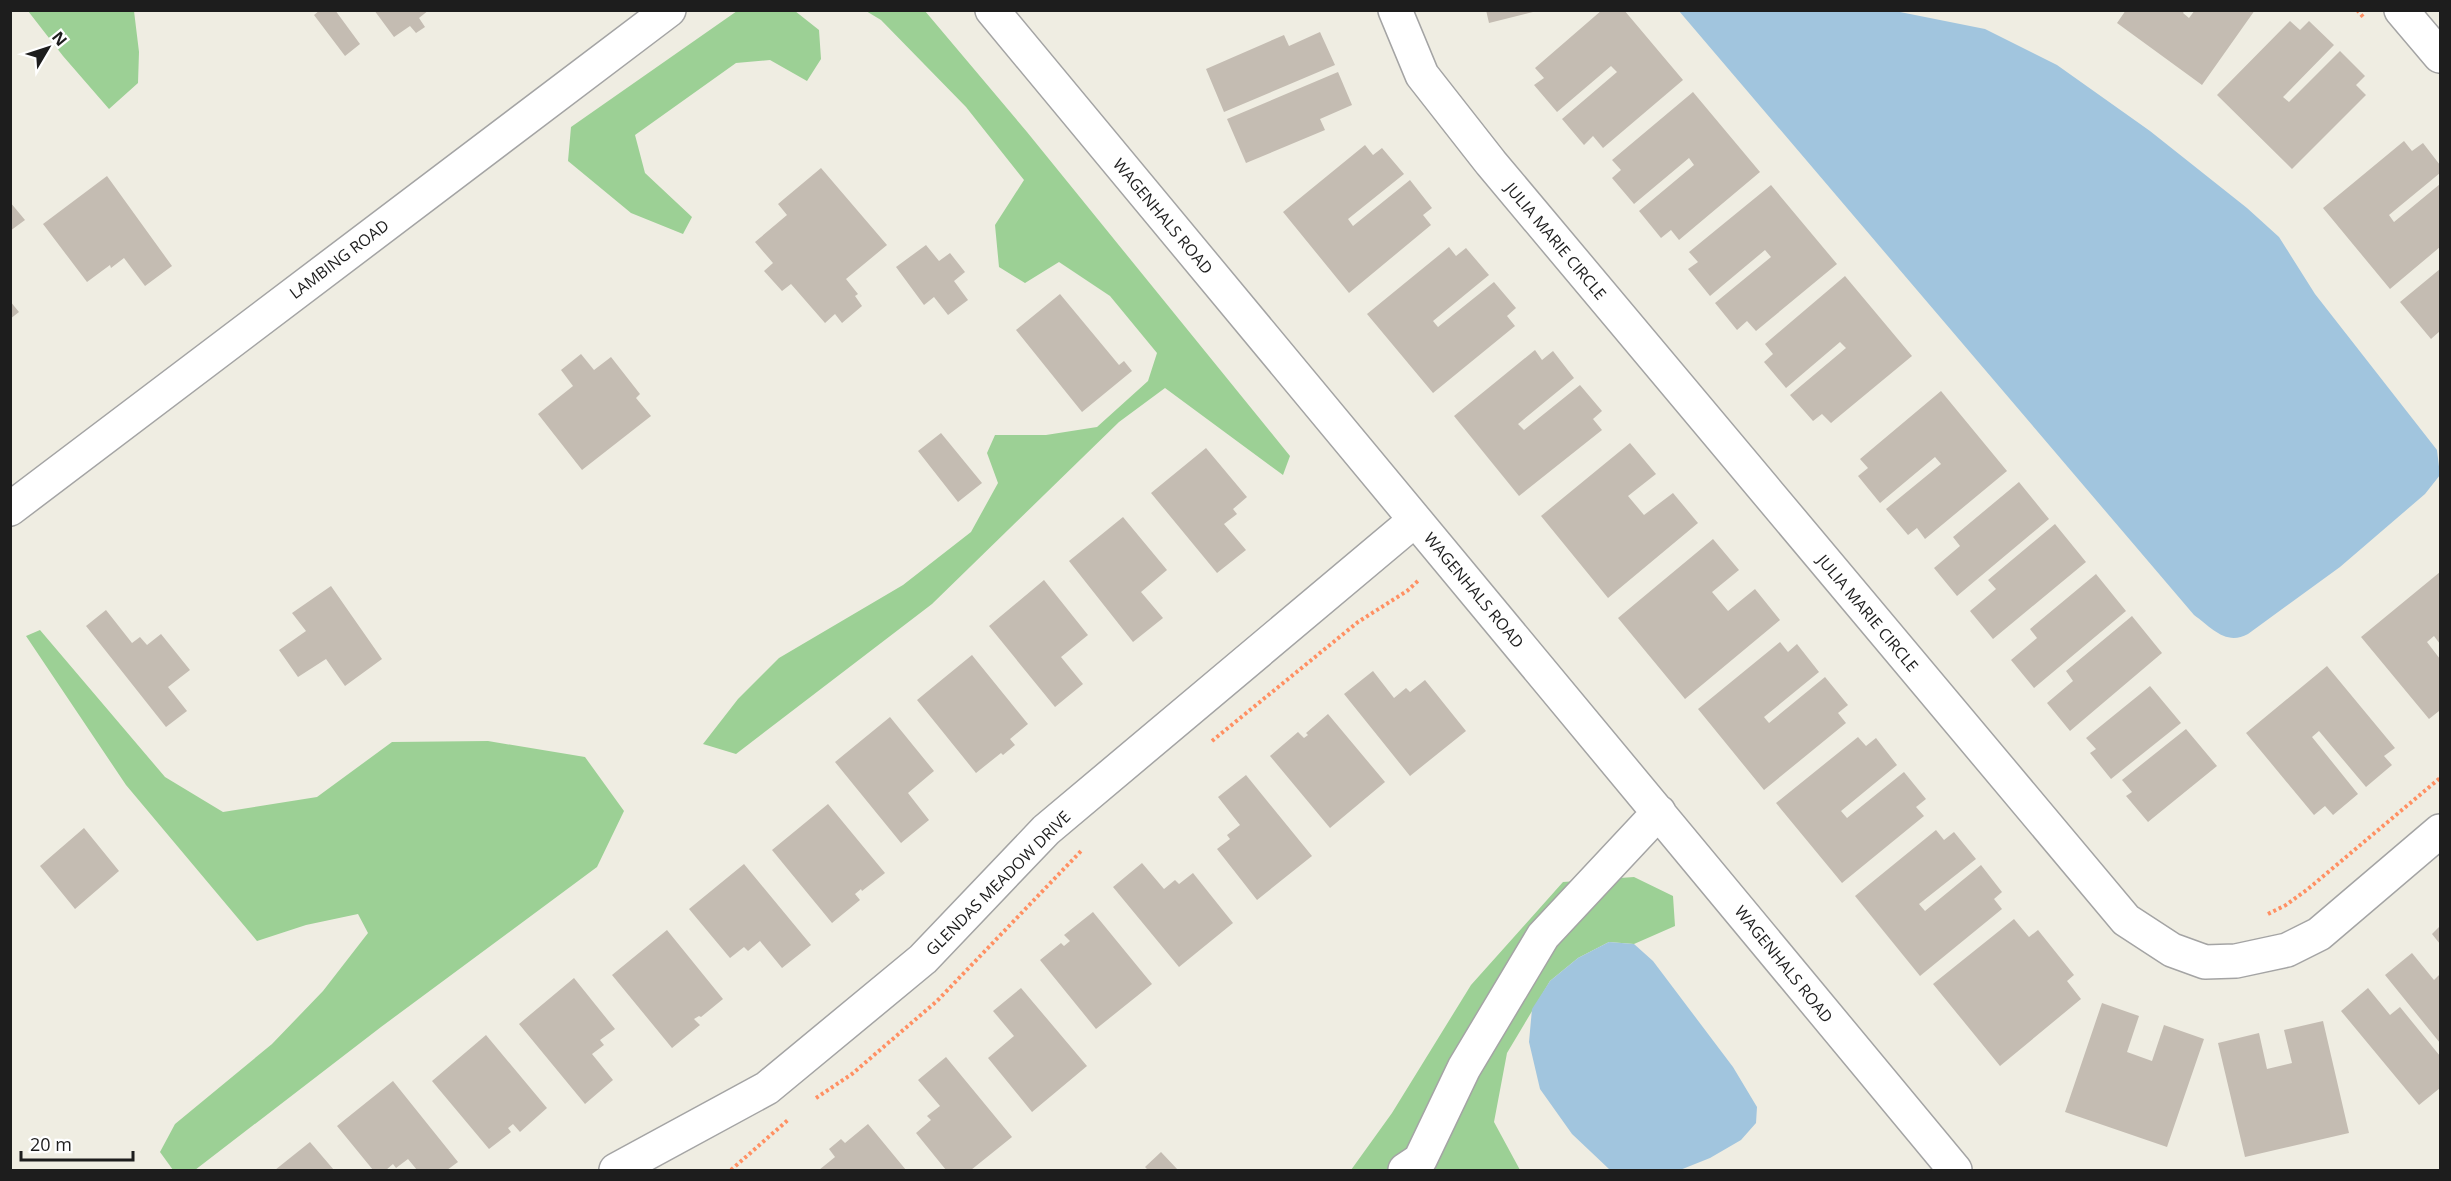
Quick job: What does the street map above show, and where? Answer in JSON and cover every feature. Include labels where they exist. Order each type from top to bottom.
[{"type":"street","name":"WAGENHALS ROAD","points":[[992,10],[1955,1170]]},
{"type":"street","name":"JULIA MARIE CIRCLE","points":[[1395,10],[1422,75],[1491,163],[2126,920],[2172,950],[2205,962],[2236,961],[2287,950],[2319,934],[2440,831]]},
{"type":"street","points":[[2401,10],[2440,56]]},
{"type":"street","name":"LAMBING ROAD","points":[[10,509],[654,15]]},
{"type":"street","name":"GLENDAS MEADOW DRIVE","points":[[616,1170],[767,1088],[922,959],[1046,830],[1415,520]]},
{"type":"street","points":[[1405,1170],[1420,1160],[1464,1068],[1543,936],[1659,812]]},
{"type":"path","points":[[1205,747],[1358,622],[1407,591],[1425,575]]},
{"type":"path","points":[[2265,916],[2286,906],[2440,778]]},
{"type":"path","points":[[810,1103],[852,1074],[937,1001],[1087,845]]},
{"type":"path","points":[[732,1170],[795,1115]]},
{"type":"green space","points":[[28,11],[134,11],[139,52],[138,83],[109,109]]},
{"type":"green space","points":[[737,11],[795,11],[819,30],[821,59],[807,81],[770,60],[736,63],[635,135],[645,173],[692,217],[683,234],[631,213],[568,161],[571,127]]},
{"type":"green space","points":[[866,11],[925,11],[1027,132],[1290,456],[1283,475],[1165,388],[1119,422],[932,604],[736,754],[703,744],[738,699],[779,658],[903,585],[971,532],[998,483],[987,453],[995,435],[1046,435],[1097,427],[1148,381],[1157,353],[1110,296],[1059,262],[1025,283],[999,267],[995,225],[1024,180],[966,107],[881,20]]},
{"type":"green space","points":[[40,630],[165,777],[223,812],[317,797],[392,742],[488,741],[585,757],[624,811],[597,867],[381,1027],[195,1170],[173,1170],[160,1152],[175,1124],[272,1044],[323,991],[368,933],[358,914],[306,925],[257,941],[126,785],[26,636]]},
{"type":"green space","points":[[1634,877],[1673,896],[1675,926],[1634,944],[1609,942],[1578,958],[1550,981],[1507,1053],[1494,1122],[1520,1170],[1351,1170],[1392,1113],[1471,985],[1563,882]]},
{"type":"water","points":[[1679,11],[1895,11],[1985,29],[2057,65],[2150,131],[2247,208],[2279,237],[2315,294],[2437,450],[2440,475],[2425,494],[2340,567],[2248,634],[2233,638],[2213,630],[2194,615]]},
{"type":"water","points":[[1609,942],[1634,944],[1653,961],[1733,1067],[1757,1107],[1756,1123],[1741,1140],[1710,1158],[1680,1170],[1609,1169],[1572,1134],[1540,1089],[1529,1042],[1532,1009],[1550,981],[1578,958]]},
{"type":"building","points":[[320,10],[335,10],[360,44],[345,56],[314,15]]},
{"type":"building","points":[[374,10],[429,10],[419,18],[425,27],[416,33],[410,26],[394,37]]},
{"type":"building","points":[[1486,10],[1537,10],[1537,11],[1489,23]]},
{"type":"building","points":[[1602,10],[1624,10],[1683,80],[1603,148],[1593,136],[1584,145],[1562,119],[1617,72],[1611,66],[1557,112],[1534,85],[1544,78],[1535,68]]},
{"type":"building","points":[[2126,10],[2185,10],[2183,13],[2189,18],[2195,10],[2255,10],[2202,85],[2117,23]]},
{"type":"building","points":[[2290,21],[2300,30],[2309,21],[2334,45],[2283,97],[2289,102],[2340,51],[2365,76],[2356,85],[2366,95],[2292,169],[2217,95]]},
{"type":"building","points":[[1320,32],[1335,65],[1224,112],[1206,69],[1284,35],[1289,46]]},
{"type":"building","points":[[1338,72],[1352,105],[1320,119],[1325,130],[1246,163],[1227,119]]},
{"type":"building","points":[[1693,92],[1760,172],[1679,240],[1671,230],[1661,238],[1639,211],[1694,165],[1689,158],[1634,204],[1612,178],[1621,170],[1612,160]]},
{"type":"building","points":[[2404,141],[2412,151],[2423,143],[2440,165],[2440,173],[2389,215],[2394,222],[2440,184],[2440,247],[2390,289],[2323,208]]},
{"type":"building","points":[[1365,145],[1373,155],[1382,148],[1404,174],[1348,219],[1353,226],[1410,180],[1432,208],[1423,215],[1431,225],[1349,293],[1283,212]]},
{"type":"building","points":[[821,168],[887,245],[846,279],[858,294],[855,296],[862,306],[842,323],[835,314],[825,323],[791,284],[782,291],[764,271],[773,263],[755,242],[787,215],[778,204]]},
{"type":"building","points":[[107,176],[172,266],[145,286],[124,258],[87,282],[43,224]]},
{"type":"building","points":[[1771,185],[1837,264],[1756,331],[1747,321],[1737,330],[1715,303],[1771,257],[1765,250],[1710,296],[1688,269],[1698,262],[1689,252]]},
{"type":"building","points":[[10,202],[25,220],[10,231]]},
{"type":"building","points":[[926,245],[939,261],[950,253],[965,272],[954,281],[968,300],[948,315],[934,297],[924,305],[896,267]]},
{"type":"building","points":[[1449,247],[1456,256],[1466,248],[1489,275],[1433,321],[1438,327],[1494,282],[1516,308],[1507,316],[1515,326],[1433,393],[1367,314]]},
{"type":"building","points":[[2440,269],[2440,331],[2431,339],[2400,302]]},
{"type":"building","points":[[1845,276],[1912,356],[1831,423],[1822,414],[1813,421],[1790,395],[1846,348],[1840,342],[1786,388],[1764,362],[1773,354],[1765,344]]},
{"type":"building","points":[[1060,294],[1119,365],[1124,361],[1132,371],[1082,412],[1016,330]]},
{"type":"building","points":[[10,301],[19,312],[10,319]]},
{"type":"building","points":[[1535,350],[1542,360],[1553,351],[1574,378],[1518,424],[1524,430],[1580,385],[1602,411],[1593,419],[1602,430],[1519,496],[1454,416]]},
{"type":"building","points":[[581,354],[594,370],[611,357],[640,394],[636,398],[651,416],[582,470],[538,414],[573,386],[561,370]]},
{"type":"building","points":[[1941,391],[2007,471],[1925,539],[1917,528],[1908,535],[1886,509],[1941,464],[1935,457],[1880,503],[1858,476],[1868,468],[1860,459]]},
{"type":"building","points":[[941,433],[982,483],[958,502],[918,451]]},
{"type":"building","points":[[1630,443],[1656,474],[1628,496],[1644,515],[1673,493],[1698,523],[1608,598],[1541,516]]},
{"type":"building","points":[[1206,448],[1247,497],[1233,509],[1237,514],[1224,524],[1246,550],[1217,573],[1151,493]]},
{"type":"building","points":[[2019,482],[2049,519],[1957,596],[1934,568],[1960,546],[1953,537]]},
{"type":"building","points":[[1123,517],[1167,570],[1141,592],[1163,618],[1133,642],[1069,561]]},
{"type":"building","points":[[2055,524],[2086,562],[1993,639],[1970,611],[1996,589],[1988,580]]},
{"type":"building","points":[[1713,539],[1739,570],[1712,592],[1728,611],[1755,589],[1780,620],[1685,699],[1618,618]]},
{"type":"building","points":[[2440,572],[2440,644],[2434,636],[2427,642],[2440,659],[2440,712],[2429,719],[2361,637]]},
{"type":"building","points":[[2096,574],[2126,611],[2034,688],[2011,660],[2037,638],[2030,629]]},
{"type":"building","points":[[1044,580],[1088,635],[1061,657],[1083,684],[1055,707],[989,626]]},
{"type":"building","points":[[331,586],[382,659],[345,686],[326,659],[298,677],[279,650],[306,631],[292,613]]},
{"type":"building","points":[[106,610],[132,643],[140,637],[147,645],[161,634],[190,670],[168,687],[187,711],[166,727],[86,626]]},
{"type":"building","points":[[2132,616],[2162,653],[2070,731],[2047,703],[2073,681],[2066,671]]},
{"type":"building","points":[[1780,642],[1788,652],[1797,644],[1819,672],[1764,717],[1769,723],[1825,677],[1848,705],[1838,713],[1846,723],[1764,790],[1698,709]]},
{"type":"building","points":[[972,655],[1028,724],[1010,739],[1015,745],[976,773],[917,700]]},
{"type":"building","points":[[2327,666],[2395,748],[2384,756],[2392,765],[2366,787],[2319,731],[2312,737],[2358,794],[2333,815],[2325,806],[2314,815],[2246,733]]},
{"type":"building","points":[[1373,671],[1394,698],[1406,688],[1410,692],[1425,680],[1466,731],[1410,776],[1344,694]]},
{"type":"building","points":[[2150,686],[2181,723],[2111,779],[2090,753],[2096,749],[2086,738]]},
{"type":"building","points":[[1328,714],[1385,782],[1330,828],[1270,756],[1298,732],[1304,738],[1308,735],[1306,733]]},
{"type":"building","points":[[890,717],[934,771],[908,793],[929,820],[901,843],[835,762]]},
{"type":"building","points":[[2186,729],[2217,766],[2148,822],[2126,796],[2132,792],[2122,780]]},
{"type":"building","points":[[1858,737],[1866,746],[1876,738],[1897,765],[1841,811],[1847,818],[1904,772],[1926,799],[1916,807],[1924,816],[1842,883],[1776,803]]},
{"type":"building","points":[[1246,775],[1312,856],[1257,900],[1217,849],[1230,839],[1227,835],[1240,825],[1218,797]]},
{"type":"building","points":[[828,804],[885,873],[855,894],[860,900],[832,923],[772,850]]},
{"type":"building","points":[[84,828],[119,871],[75,909],[40,866]]},
{"type":"building","points":[[1936,830],[1944,840],[1954,832],[1976,859],[1919,904],[1925,911],[1981,865],[2002,892],[1994,899],[2002,909],[1920,976],[1855,896]]},
{"type":"building","points":[[1142,863],[1164,889],[1175,880],[1179,884],[1193,873],[1233,923],[1179,967],[1113,887]]},
{"type":"building","points":[[744,864],[811,945],[782,968],[760,941],[748,951],[744,947],[730,958],[689,909]]},
{"type":"building","points":[[1093,912],[1152,984],[1096,1029],[1040,960],[1061,943],[1064,946],[1070,941],[1064,935]]},
{"type":"building","points":[[2014,919],[2029,937],[2038,930],[2074,975],[2067,981],[2081,999],[2000,1066],[1933,984]]},
{"type":"building","points":[[2440,926],[2440,944],[2432,934]]},
{"type":"building","points":[[667,930],[723,999],[701,1017],[694,1019],[700,1025],[672,1048],[612,975]]},
{"type":"building","points":[[2412,953],[2434,980],[2440,974],[2440,1043],[2385,975]]},
{"type":"building","points":[[574,978],[615,1029],[600,1040],[604,1045],[592,1054],[613,1080],[585,1104],[519,1024]]},
{"type":"building","points":[[1021,988],[1087,1066],[1032,1112],[988,1058],[1014,1036],[993,1011]]},
{"type":"building","points":[[2368,988],[2390,1015],[2400,1007],[2440,1056],[2440,1088],[2419,1105],[2341,1011]]},
{"type":"building","points":[[2102,1003],[2139,1016],[2127,1052],[2152,1061],[2164,1025],[2204,1039],[2167,1147],[2065,1112]]},
{"type":"building","points":[[2323,1021],[2349,1133],[2245,1157],[2218,1043],[2259,1033],[2267,1069],[2292,1063],[2284,1030]]},
{"type":"building","points":[[486,1035],[547,1108],[520,1132],[513,1124],[508,1128],[511,1132],[489,1149],[432,1081]]},
{"type":"building","points":[[946,1057],[1012,1137],[971,1170],[946,1170],[916,1133],[931,1120],[927,1116],[940,1106],[918,1080]]},
{"type":"building","points":[[393,1081],[458,1162],[447,1170],[417,1170],[408,1159],[396,1168],[393,1164],[386,1170],[373,1170],[337,1126]]},
{"type":"building","points":[[868,1124],[906,1170],[819,1170],[835,1157],[829,1149],[841,1139],[845,1143]]},
{"type":"building","points":[[310,1142],[334,1170],[275,1170]]},
{"type":"building","points":[[1161,1152],[1178,1170],[1148,1170],[1145,1167]]}]
